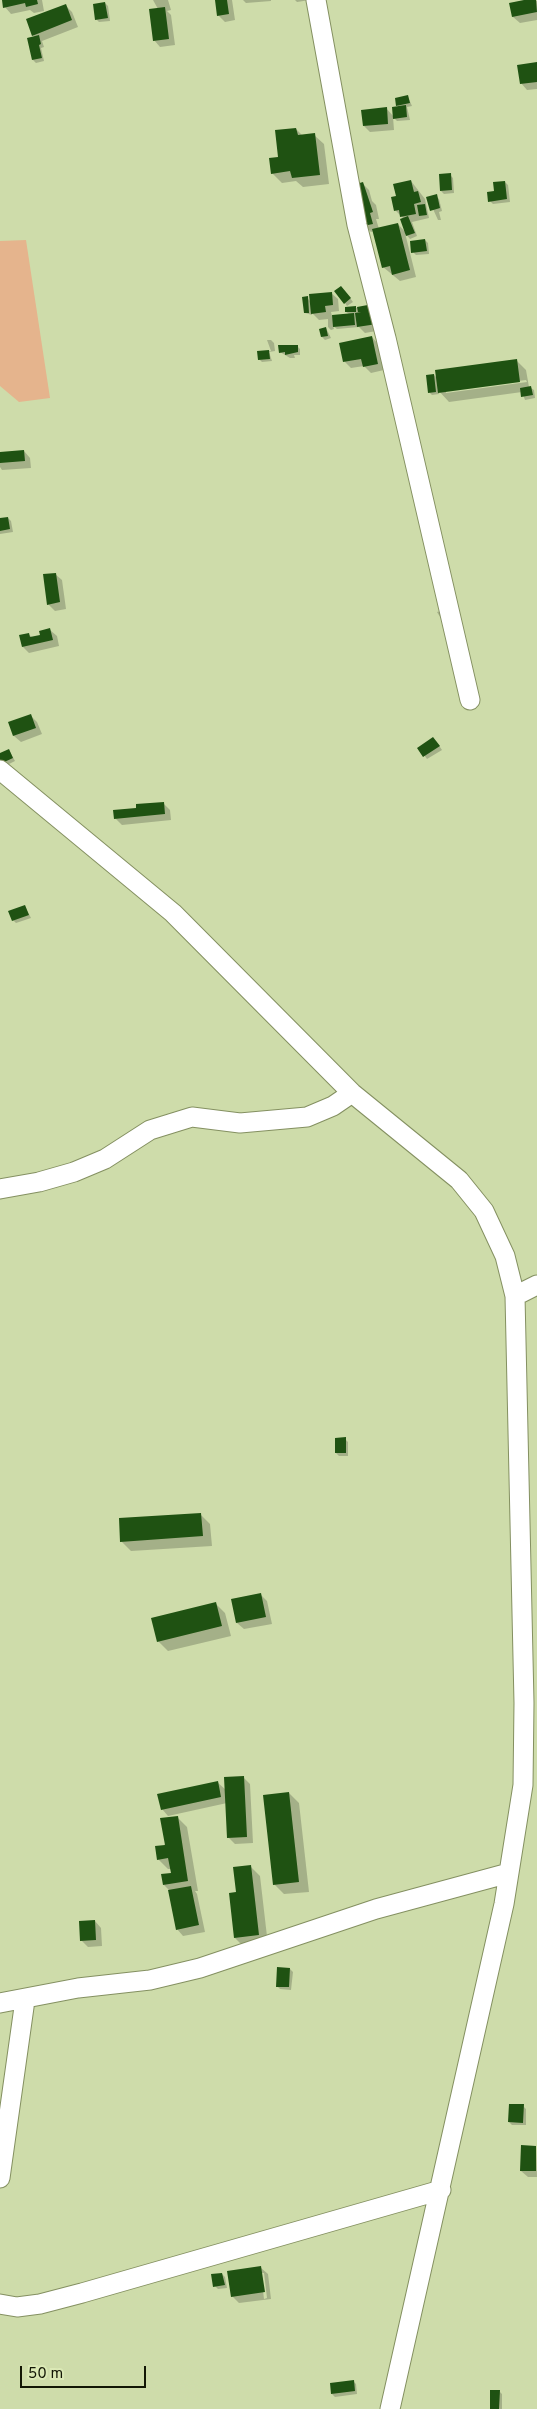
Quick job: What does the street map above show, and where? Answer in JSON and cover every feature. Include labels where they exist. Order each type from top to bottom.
[{"type":"street","points":[[316,0],[357,225],[386,338],[470,700]]},
{"type":"street","points":[[0,770],[173,913],[352,1093],[460,1180],[484,1211],[505,1256],[515,1296],[524,1721],[523,1785],[510,1873],[441,2190],[390,2409]]},
{"type":"street","points":[[0,1189],[39,1182],[74,1172],[105,1159],[150,1130],[192,1117],[240,1123],[307,1117],[333,1106],[352,1093]]},
{"type":"street","points":[[515,1296],[537,1285]]},
{"type":"street","points":[[0,2004],[78,1988],[150,1980],[200,1968],[376,1909],[510,1873]]},
{"type":"street","points":[[0,2178],[25,2000]]},
{"type":"street","points":[[0,2304],[17,2306],[40,2304],[441,2190]]},
{"type":"shaded area","points":[[26,240],[50,398],[19,402],[0,386],[0,241]]},
{"type":"building","points":[[2,0],[37,0],[38,4],[26,7],[25,3],[3,8]]},
{"type":"building","points":[[215,0],[227,0],[229,14],[217,16]]},
{"type":"building","points":[[536,0],[537,12],[512,17],[509,3]]},
{"type":"building","points":[[105,2],[108,18],[95,20],[93,4]]},
{"type":"building","points":[[66,4],[72,20],[32,36],[26,19]]},
{"type":"building","points":[[165,7],[169,39],[153,41],[149,9]]},
{"type":"building","points":[[39,35],[42,58],[32,60],[27,38]]},
{"type":"building","points":[[537,62],[537,82],[520,84],[517,65]]},
{"type":"building","points":[[408,95],[410,103],[396,106],[395,98]]},
{"type":"building","points":[[406,105],[407,117],[393,119],[392,107]]},
{"type":"building","points":[[387,107],[388,124],[363,126],[361,110]]},
{"type":"building","points":[[296,128],[298,135],[315,133],[320,175],[292,178],[290,171],[271,174],[269,158],[278,157],[275,130]]},
{"type":"building","points":[[451,173],[452,190],[440,191],[439,174]]},
{"type":"building","points":[[411,180],[414,192],[418,191],[421,202],[414,204],[416,214],[400,217],[399,210],[394,211],[391,197],[396,196],[393,184]]},
{"type":"building","points":[[505,181],[507,199],[488,202],[487,192],[494,191],[493,182]]},
{"type":"building","points":[[363,182],[373,212],[370,213],[373,224],[363,226],[353,185]]},
{"type":"building","points":[[437,194],[440,208],[430,211],[426,197]]},
{"type":"building","points":[[425,204],[427,215],[419,216],[417,205]]},
{"type":"building","points":[[408,216],[415,233],[406,236],[400,219]]},
{"type":"building","points":[[398,223],[410,270],[392,275],[390,266],[382,268],[372,229]]},
{"type":"building","points":[[425,239],[427,251],[411,253],[410,241]]},
{"type":"building","points":[[341,286],[351,298],[344,304],[334,291]]},
{"type":"building","points":[[332,292],[333,305],[325,306],[326,312],[311,314],[309,294]]},
{"type":"building","points":[[308,296],[309,313],[304,313],[302,297]]},
{"type":"building","points":[[373,304],[377,324],[357,327],[355,313],[361,312],[358,312],[357,307]]},
{"type":"building","points":[[356,306],[356,312],[345,312],[345,307]]},
{"type":"building","points":[[354,313],[355,325],[333,327],[332,315]]},
{"type":"building","points":[[326,327],[328,336],[321,337],[319,329]]},
{"type":"building","points":[[372,336],[378,364],[363,367],[361,359],[343,362],[339,343]]},
{"type":"building","points":[[278,345],[298,345],[298,352],[285,355],[285,352],[279,353]]},
{"type":"building","points":[[269,350],[270,359],[258,360],[257,351]]},
{"type":"building","points":[[517,359],[520,382],[438,393],[435,370]]},
{"type":"building","points":[[434,374],[436,392],[428,393],[426,375]]},
{"type":"building","points":[[531,386],[533,395],[521,397],[520,388]]},
{"type":"building","points":[[24,450],[25,461],[0,463],[0,452]]},
{"type":"building","points":[[8,517],[10,529],[0,531],[0,518]]},
{"type":"building","points":[[56,573],[60,602],[47,605],[43,574]]},
{"type":"building","points":[[50,628],[53,640],[22,647],[19,635],[29,633],[30,637],[40,635],[39,631]]},
{"type":"building","points":[[31,714],[36,728],[13,736],[8,722]]},
{"type":"building","points":[[433,737],[440,746],[423,757],[417,748]]},
{"type":"building","points":[[9,749],[13,758],[0,764],[0,753]]},
{"type":"building","points":[[164,802],[165,814],[114,819],[113,810],[136,808],[136,804]]},
{"type":"building","points":[[25,905],[29,915],[12,921],[8,911]]},
{"type":"building","points":[[346,1437],[346,1453],[335,1453],[335,1438]]},
{"type":"building","points":[[201,1513],[203,1536],[120,1542],[119,1518]]},
{"type":"building","points":[[261,1593],[266,1617],[236,1623],[231,1599]]},
{"type":"building","points":[[216,1602],[222,1626],[157,1642],[151,1618]]},
{"type":"building","points":[[244,1776],[247,1837],[227,1838],[224,1777]]},
{"type":"building","points":[[218,1781],[221,1797],[161,1810],[157,1794]]},
{"type":"building","points":[[289,1792],[299,1882],[273,1885],[263,1795]]},
{"type":"building","points":[[178,1816],[188,1881],[163,1885],[161,1874],[171,1873],[168,1858],[157,1860],[155,1846],[165,1845],[160,1818]]},
{"type":"building","points":[[251,1865],[259,1935],[234,1938],[229,1893],[236,1892],[233,1867]]},
{"type":"building","points":[[191,1886],[199,1925],[176,1930],[168,1890]]},
{"type":"building","points":[[95,1920],[96,1940],[80,1941],[79,1921]]},
{"type":"building","points":[[277,1967],[290,1968],[289,1987],[276,1987]]},
{"type":"building","points":[[509,2104],[524,2104],[523,2123],[508,2122]]},
{"type":"building","points":[[521,2145],[536,2146],[536,2171],[520,2171]]},
{"type":"building","points":[[261,2266],[265,2292],[231,2297],[227,2271]]},
{"type":"building","points":[[222,2273],[225,2285],[213,2287],[211,2274]]},
{"type":"building","points":[[354,2380],[355,2391],[331,2394],[330,2383]]},
{"type":"building","points":[[490,2390],[500,2390],[499,2409],[490,2409]]}]
